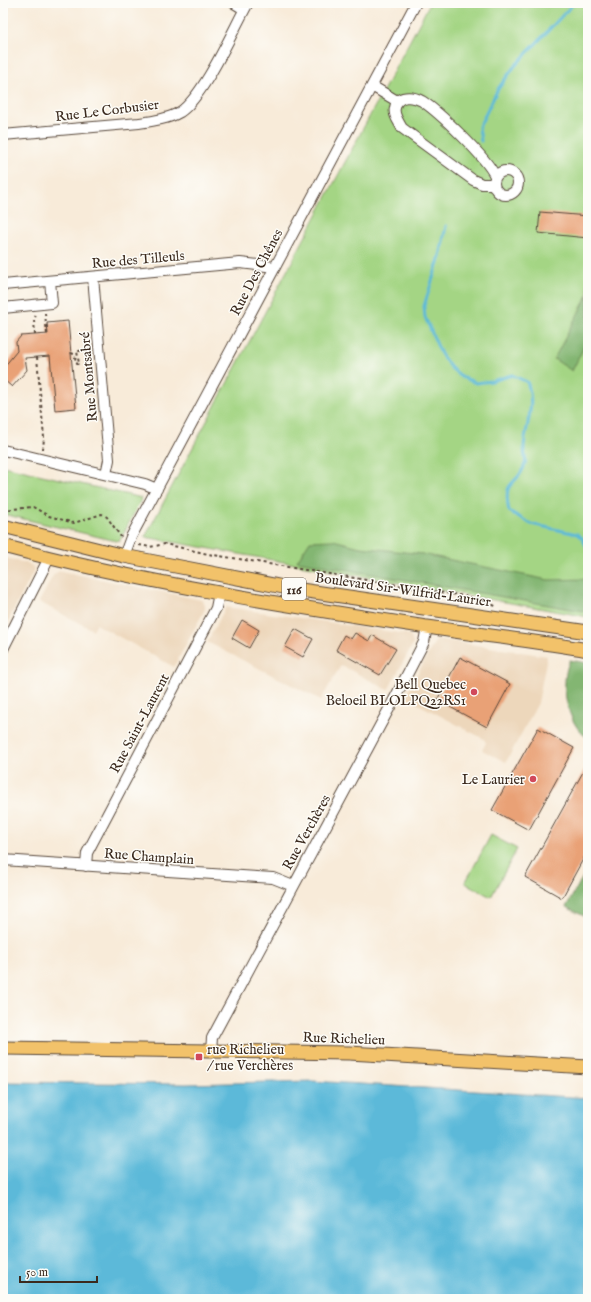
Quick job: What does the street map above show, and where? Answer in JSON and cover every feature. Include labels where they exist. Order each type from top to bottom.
[{"type":"main road","name":"Boulevard Sir-Wilfrid-Laurier","points":[[3,526],[124,556],[294,589],[588,632]]},
{"type":"main road","name":"116","points":[[3,546],[49,558],[219,593],[428,627],[588,650]]},
{"type":"main road","name":"Rue Richelieu","points":[[3,1048],[364,1054],[588,1067]]},
{"type":"street","points":[[234,3],[246,6]]},
{"type":"street","name":"Rue Des Chênes","points":[[124,556],[131,537],[416,3]]},
{"type":"street","name":"Rue Le Corbusier","points":[[3,135],[139,123],[158,120],[175,114],[189,104],[201,90],[246,6]]},
{"type":"street","points":[[372,86],[397,101]]},
{"type":"street","points":[[402,97],[411,97],[422,101],[439,114],[487,162],[494,180],[482,184],[473,180],[402,128],[394,108],[397,101],[402,97]]},
{"type":"street","name":"Rue des Tilleuls","points":[[3,285],[240,263],[261,264],[275,267]]},
{"type":"street","name":"Rue Montsabré","points":[[93,277],[109,460],[106,474]]},
{"type":"street","points":[[3,308],[52,303],[50,281]]},
{"type":"street","points":[[3,450],[106,474],[145,484],[157,489]]},
{"type":"street","points":[[3,649],[49,558]]},
{"type":"street","name":"Rue Saint-Laurent","points":[[86,866],[87,853],[216,608],[219,593]]},
{"type":"street","name":"Rue Verchères","points":[[211,1051],[212,1038],[421,649],[428,627]]},
{"type":"street","name":"Rue Champlain","points":[[3,860],[273,878],[293,886]]},
{"type":"path","points":[[45,310],[47,334]]},
{"type":"path","points":[[35,335],[34,320],[36,311]]},
{"type":"path","points":[[71,353],[74,354],[77,364],[79,364],[77,351],[83,351]]},
{"type":"path","points":[[37,357],[44,438],[43,450]]},
{"type":"path","points":[[3,510],[33,507],[49,516],[74,523],[102,514],[107,517],[122,539]]},
{"type":"path","name":"Boulevard Sir-Wilfrid-Laurier","points":[[137,545],[150,547],[165,544],[208,554],[476,598],[498,607],[506,608]]},
{"type":"shaded area","points":[[3,557],[29,564],[33,567],[34,571],[6,625],[3,624]]},
{"type":"shaded area","points":[[60,571],[201,600],[205,604],[205,609],[174,667],[96,624],[93,630],[39,602],[54,574]]},
{"type":"shaded area","points":[[226,607],[407,634],[411,637],[413,644],[388,690],[341,665],[321,700],[207,642]]},
{"type":"shaded area","points":[[438,639],[547,656],[538,703],[506,762],[482,750],[486,743],[484,739],[405,697],[434,643]]},
{"type":"green space","points":[[430,3],[588,3],[588,617],[145,537]]},
{"type":"green space","points":[[588,295],[588,339],[572,371],[554,359]]},
{"type":"green space","points":[[3,466],[142,498],[120,540],[116,541],[3,514]]},
{"type":"green space","points":[[333,540],[360,547],[422,554],[548,580],[588,579],[588,612],[297,561],[310,541]]},
{"type":"green space","points":[[570,660],[588,663],[588,738],[580,732],[574,723],[567,702],[565,680]]},
{"type":"green space","points":[[491,835],[517,849],[491,897],[465,883]]},
{"type":"green space","points":[[588,868],[588,918],[566,907]]},
{"type":"water","points":[[312,1081],[588,1098],[588,1299],[3,1299],[3,1082],[186,1084]]},
{"type":"building","points":[[540,212],[588,216],[588,238],[538,233]]},
{"type":"building","points":[[68,321],[76,408],[55,410],[50,356],[25,358],[27,370],[12,387],[3,379],[3,368],[17,351],[16,342],[21,336],[48,334],[47,323]]},
{"type":"building","points":[[242,620],[259,630],[249,648],[232,638]]},
{"type":"building","points":[[295,629],[313,639],[303,657],[285,647]]},
{"type":"building","points":[[355,633],[369,641],[372,635],[396,649],[380,675],[336,650],[344,635],[351,639]]},
{"type":"building","name":"Bell Quebec Beloeil BLOLPQ22RS1","points":[[460,657],[510,684],[487,727],[437,700]]},
{"type":"building","name":"Le Laurier","points":[[538,728],[574,748],[529,830],[492,810]]},
{"type":"building","points":[[588,763],[588,850],[562,898],[525,877]]},
{"type":"waterway","points":[[481,141],[479,127],[498,89],[514,67],[574,3]]},
{"type":"waterway","points":[[446,226],[440,256],[424,306],[425,317],[441,354],[451,368],[462,377],[476,383],[492,381],[512,375],[527,382],[530,390],[531,406],[525,438],[525,462],[522,472],[511,484],[507,492],[509,511],[531,524],[577,534],[582,538],[588,549]]},
{"type":"place","name":"Bell Quebec Beloeil BLOLPQ22RS1","points":[[474,692]]},
{"type":"place","name":"Le Laurier","points":[[533,779]]},
{"type":"place","name":"rue Richelieu / rue Verchères","points":[[199,1057]]}]
